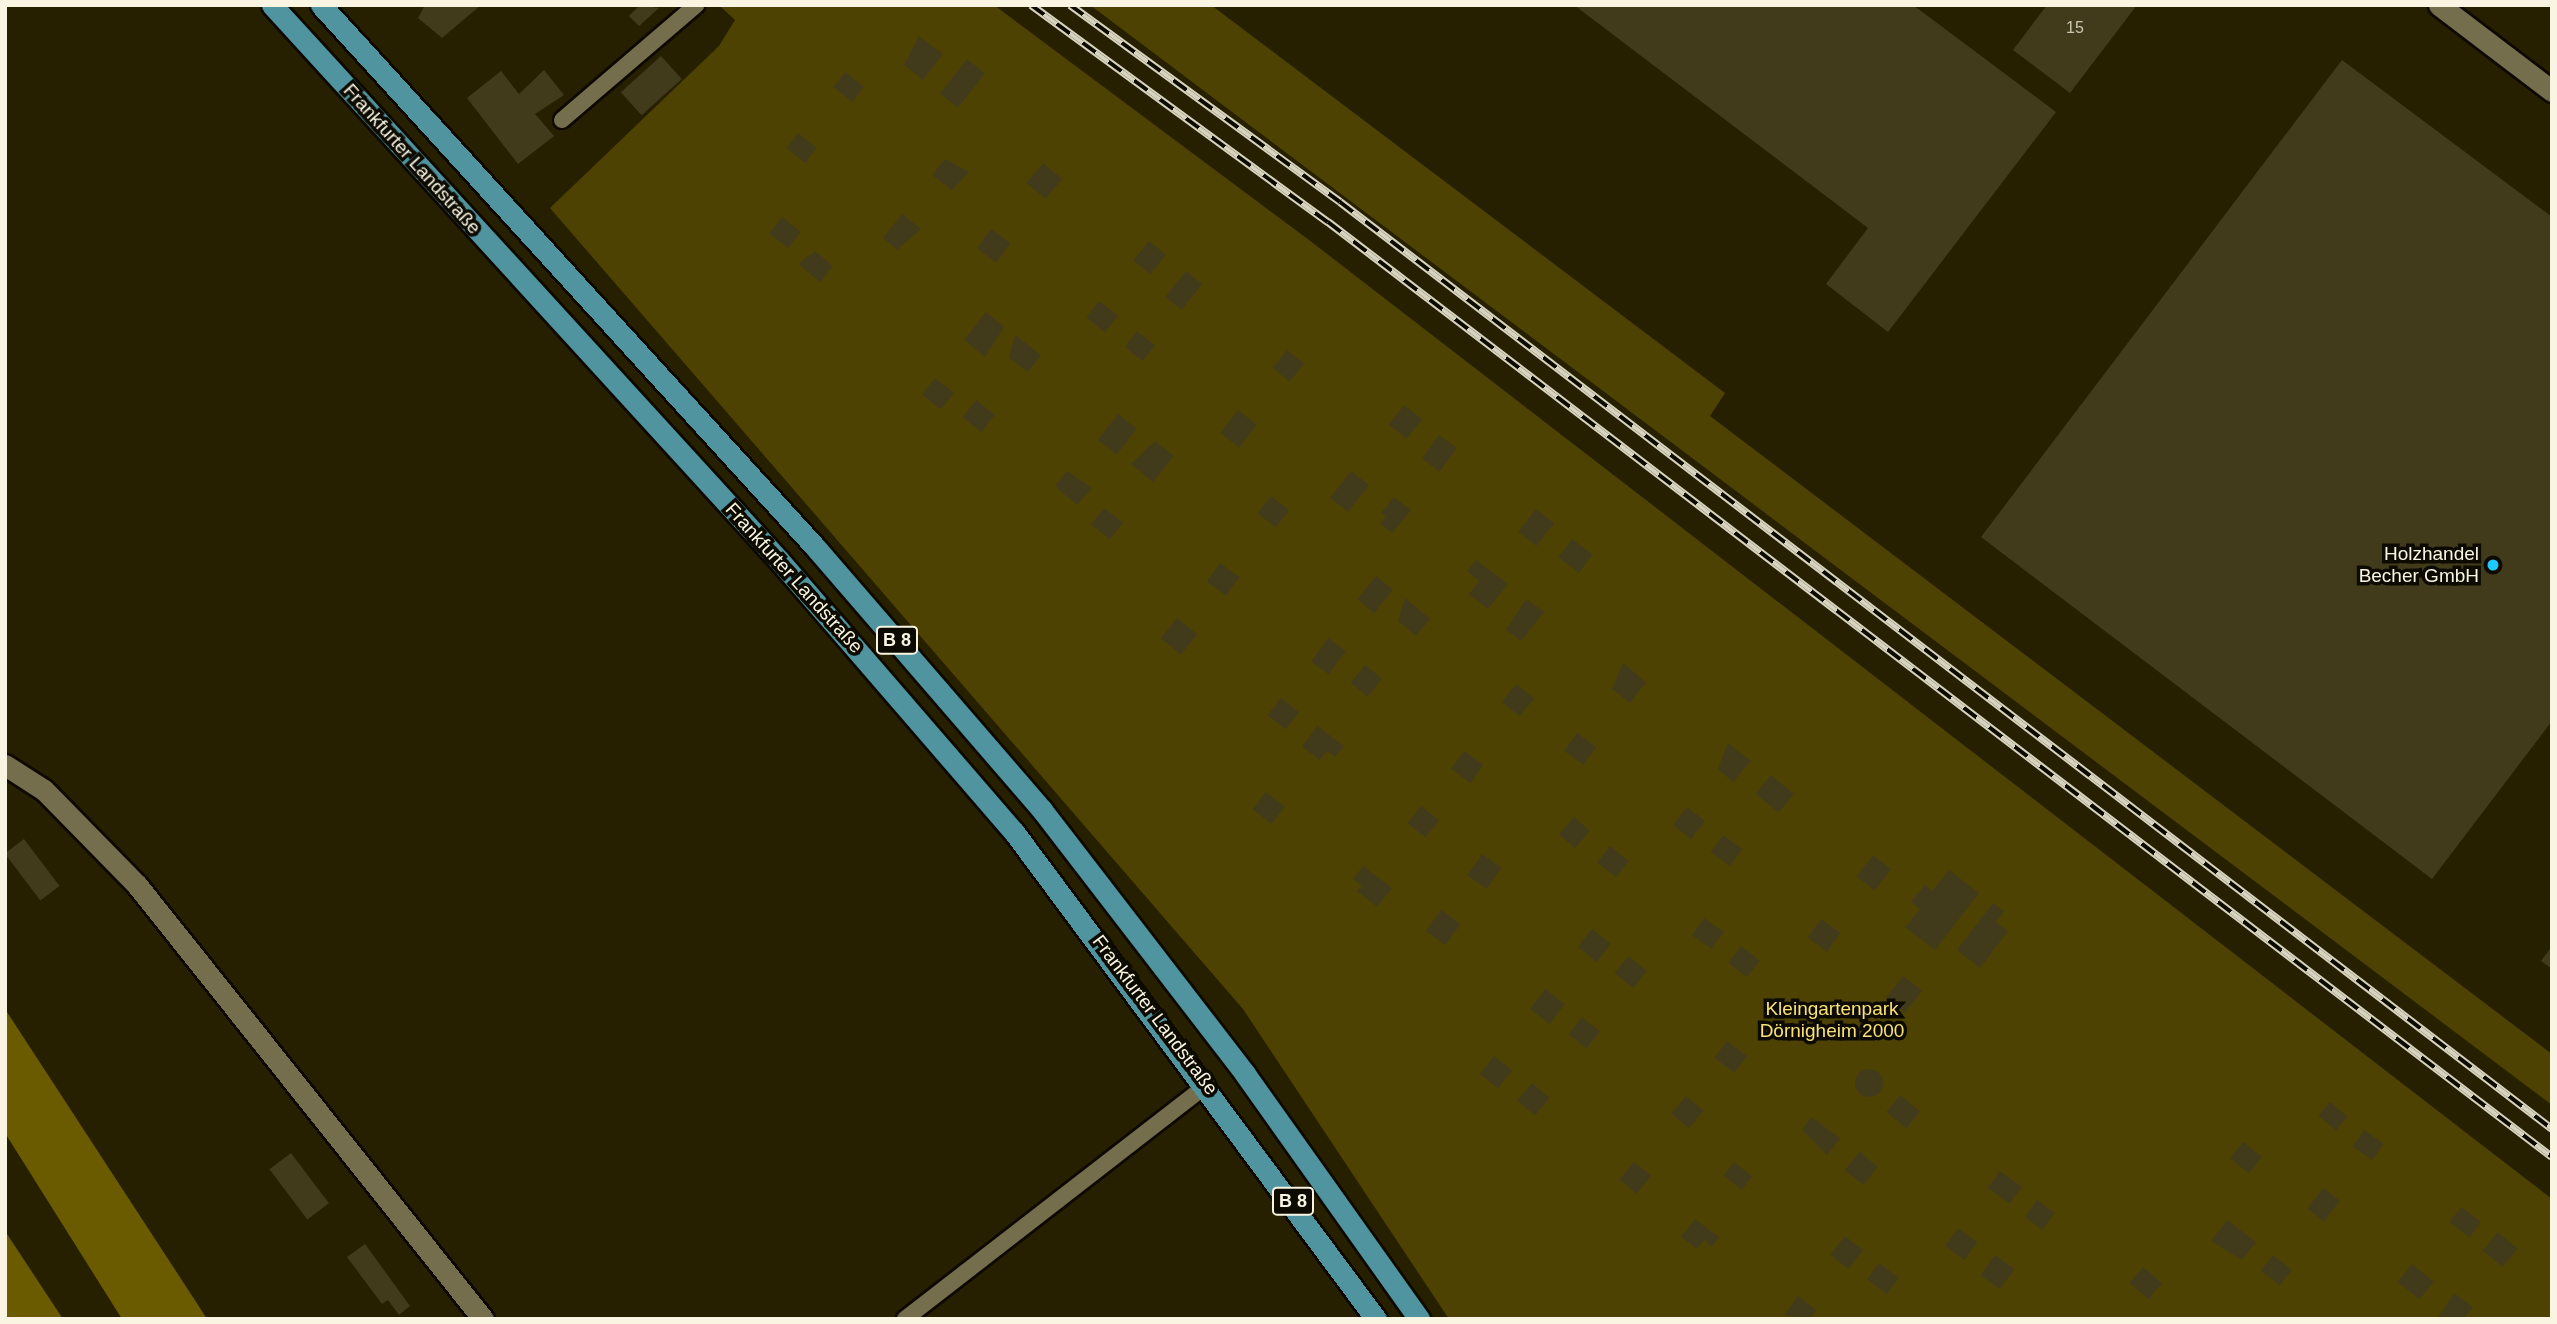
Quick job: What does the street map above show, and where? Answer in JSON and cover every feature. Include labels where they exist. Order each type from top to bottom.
[{"type":"main road","name":"Frankfurter Landstraße","points":[[272,5],[890,685],[1014,832],[1207,1085],[1376,1319]]},
{"type":"main road","name":"Frankfurter Landstraße","points":[[321,5],[817,548],[1015,778],[1237,1063],[1419,1319]]},
{"type":"street","points":[[2439,5],[2552,91]]},
{"type":"street","points":[[5,765],[44,790],[136,885],[483,1319]]},
{"type":"lane","points":[[562,120],[696,6]]},
{"type":"lane","points":[[905,1319],[1207,1085]]},
{"type":"green space","name":"Kleingartenpark Dörnigheim 2000","points":[[719,5],[994,5],[1309,240],[2552,1199],[2552,1319],[1449,1319],[1243,1009],[550,208],[719,46],[735,20]]},
{"type":"green space","points":[[1090,5],[1211,5],[1725,393],[1710,416],[2552,1054],[2552,1105]]},
{"type":"shaded area","points":[[5,1009],[207,1319],[122,1319],[5,1133]]},
{"type":"shaded area","points":[[5,1231],[63,1319],[5,1319]]},
{"type":"building","points":[[425,5],[481,5],[442,38],[418,18]]},
{"type":"building","points":[[640,5],[659,8],[639,26],[629,16]]},
{"type":"building","points":[[1574,5],[1913,5],[2056,112],[1888,332],[1826,284],[1868,228]]},
{"type":"building","points":[[2047,5],[2137,5],[2070,93],[2013,50]]},
{"type":"building","points":[[919,36],[943,54],[923,80],[904,65]]},
{"type":"building","points":[[661,56],[682,79],[642,115],[621,92]]},
{"type":"building","points":[[967,59],[985,73],[958,108],[940,94]]},
{"type":"building","points":[[2342,60],[2552,217],[2552,721],[2432,879],[1981,537]]},
{"type":"building","points":[[544,70],[564,95],[535,114],[554,136],[518,164],[467,98],[501,71],[519,94]]},
{"type":"building","points":[[845,72],[864,87],[852,102],[833,87]]},
{"type":"building","points":[[798,133],[817,148],[805,163],[786,148]]},
{"type":"building","points":[[945,159],[969,172],[952,190],[932,175]]},
{"type":"building","points":[[1043,163],[1062,179],[1045,199],[1026,183]]},
{"type":"building","points":[[902,214],[921,229],[897,250],[883,238]]},
{"type":"building","points":[[782,217],[801,232],[788,248],[769,234]]},
{"type":"building","points":[[991,229],[1010,243],[996,263],[977,248]]},
{"type":"building","points":[[1149,241],[1166,255],[1150,274],[1133,260]]},
{"type":"building","points":[[815,251],[833,266],[820,282],[798,264]]},
{"type":"building","points":[[1186,271],[1202,284],[1182,310],[1165,297]]},
{"type":"building","points":[[1099,301],[1118,316],[1105,332],[1086,318]]},
{"type":"building","points":[[986,312],[1004,327],[985,357],[964,340]]},
{"type":"building","points":[[1137,331],[1155,345],[1143,361],[1125,347]]},
{"type":"building","points":[[1015,335],[1041,355],[1028,372],[1009,358]]},
{"type":"building","points":[[1287,350],[1304,364],[1290,382],[1273,368]]},
{"type":"building","points":[[935,378],[954,393],[941,409],[922,395]]},
{"type":"building","points":[[976,400],[995,415],[981,432],[962,417]]},
{"type":"building","points":[[1404,405],[1422,419],[1407,439],[1389,425]]},
{"type":"building","points":[[1238,410],[1257,425],[1239,448],[1220,433]]},
{"type":"building","points":[[1118,414],[1137,429],[1117,455],[1098,440]]},
{"type":"building","points":[[1439,435],[1457,448],[1440,471],[1422,458]]},
{"type":"building","points":[[1155,441],[1174,456],[1153,482],[1131,464]]},
{"type":"building","points":[[1067,471],[1092,488],[1077,505],[1055,486]]},
{"type":"building","points":[[1351,471],[1369,485],[1348,512],[1330,498]]},
{"type":"building","points":[[1271,496],[1289,510],[1276,527],[1257,513]]},
{"type":"building","points":[[1394,497],[1411,510],[1392,533],[1380,524],[1386,517],[1381,513]]},
{"type":"building","points":[[1104,508],[1123,523],[1110,539],[1091,525]]},
{"type":"building","points":[[1536,509],[1554,523],[1536,546],[1518,532]]},
{"type":"building","points":[[1572,539],[1593,555],[1579,573],[1558,557]]},
{"type":"building","points":[[1476,560],[1508,584],[1488,609],[1469,594],[1479,581],[1467,571]]},
{"type":"building","points":[[1220,563],[1239,577],[1226,596],[1206,582]]},
{"type":"building","points":[[1376,576],[1393,590],[1374,613],[1357,599]]},
{"type":"building","points":[[1405,598],[1430,619],[1416,636],[1398,621]]},
{"type":"building","points":[[1526,599],[1544,612],[1521,641],[1506,630]]},
{"type":"building","points":[[1177,618],[1197,634],[1181,655],[1161,638]]},
{"type":"building","points":[[1328,638],[1346,651],[1329,674],[1311,661]]},
{"type":"building","points":[[1623,663],[1646,682],[1630,703],[1612,689]]},
{"type":"building","points":[[1365,665],[1382,679],[1368,697],[1351,683]]},
{"type":"building","points":[[1516,684],[1534,698],[1520,716],[1502,702]]},
{"type":"building","points":[[1281,698],[1299,712],[1286,729],[1267,715]]},
{"type":"building","points":[[1317,726],[1344,746],[1335,757],[1327,751],[1320,760],[1302,747]]},
{"type":"building","points":[[1577,733],[1596,747],[1583,765],[1564,751]]},
{"type":"building","points":[[1728,743],[1751,761],[1733,782],[1718,769]]},
{"type":"building","points":[[1464,751],[1483,765],[1470,783],[1451,769]]},
{"type":"building","points":[[1771,775],[1794,794],[1779,813],[1756,793]]},
{"type":"building","points":[[1266,792],[1285,807],[1271,824],[1252,809]]},
{"type":"building","points":[[1421,806],[1439,820],[1426,837],[1407,823]]},
{"type":"building","points":[[1687,807],[1705,821],[1691,839],[1673,825]]},
{"type":"building","points":[[1574,817],[1590,831],[1575,848],[1559,834]]},
{"type":"building","points":[[1723,835],[1742,849],[1730,866],[1711,852]]},
{"type":"building","points":[[24,839],[60,886],[40,901],[5,854]]},
{"type":"building","points":[[1610,846],[1629,861],[1616,877],[1597,863]]},
{"type":"building","points":[[1482,854],[1502,868],[1487,889],[1467,875]]},
{"type":"building","points":[[1873,855],[1891,869],[1875,890],[1856,876]]},
{"type":"building","points":[[1363,866],[1392,888],[1377,907],[1357,891],[1362,886],[1353,879]]},
{"type":"building","points":[[1949,870],[1979,893],[1935,950],[1905,927],[1920,909],[1911,902],[1925,885],[1932,891]]},
{"type":"building","points":[[1993,903],[2004,911],[1996,922],[2008,931],[1980,968],[1957,950]]},
{"type":"building","points":[[1441,910],[1460,924],[1445,945],[1426,931]]},
{"type":"building","points":[[1704,918],[1724,932],[1712,949],[1692,935]]},
{"type":"building","points":[[1821,919],[1840,933],[1827,952],[1807,938]]},
{"type":"building","points":[[1592,929],[1611,944],[1597,962],[1578,947]]},
{"type":"building","points":[[1741,946],[1760,961],[1747,977],[1728,963]]},
{"type":"building","points":[[2552,946],[2552,969],[2541,961]]},
{"type":"building","points":[[1628,956],[1647,971],[1633,988],[1614,973]]},
{"type":"building","points":[[1903,976],[1922,991],[1905,1013],[1886,998]]},
{"type":"building","points":[[1545,989],[1565,1004],[1550,1024],[1530,1009]]},
{"type":"building","points":[[1582,1017],[1600,1031],[1587,1048],[1568,1034]]},
{"type":"building","points":[[1727,1041],[1747,1056],[1734,1073],[1714,1058]]},
{"type":"building","points":[[1494,1056],[1512,1070],[1498,1088],[1480,1074]]},
{"type":"building","points":[[1869,1069],[1879,1073],[1883,1083],[1879,1093],[1869,1097],[1859,1093],[1855,1083],[1859,1073]]},
{"type":"building","points":[[1532,1083],[1550,1098],[1535,1115],[1517,1101]]},
{"type":"building","points":[[1900,1095],[1920,1111],[1906,1128],[1886,1112]]},
{"type":"building","points":[[1686,1096],[1704,1111],[1689,1128],[1671,1114]]},
{"type":"building","points":[[2330,1102],[2348,1117],[2336,1131],[2318,1116]]},
{"type":"building","points":[[1811,1117],[1840,1138],[1827,1155],[1802,1130]]},
{"type":"building","points":[[2364,1130],[2384,1144],[2372,1160],[2353,1146]]},
{"type":"building","points":[[2243,1142],[2262,1157],[2249,1173],[2230,1159]]},
{"type":"building","points":[[1859,1152],[1878,1167],[1864,1185],[1845,1170]]},
{"type":"building","points":[[291,1153],[329,1203],[307,1220],[269,1169]]},
{"type":"building","points":[[1634,1162],[1651,1176],[1637,1194],[1620,1180]]},
{"type":"building","points":[[1734,1162],[1752,1176],[1742,1190],[1724,1175]]},
{"type":"building","points":[[2000,1171],[2022,1187],[2009,1204],[1988,1188]]},
{"type":"building","points":[[2323,1188],[2340,1201],[2324,1221],[2307,1209]]},
{"type":"building","points":[[2037,1200],[2055,1213],[2042,1230],[2025,1217]]},
{"type":"building","points":[[2461,1207],[2481,1222],[2470,1237],[2450,1222]]},
{"type":"building","points":[[1695,1219],[1719,1237],[1712,1247],[1704,1240],[1697,1249],[1681,1237]]},
{"type":"building","points":[[2227,1220],[2256,1242],[2242,1260],[2211,1241]]},
{"type":"building","points":[[1958,1228],[1977,1242],[1964,1260],[1945,1246]]},
{"type":"building","points":[[2498,1232],[2518,1249],[2502,1267],[2483,1250]]},
{"type":"building","points":[[1845,1236],[1863,1250],[1848,1269],[1830,1255]]},
{"type":"building","points":[[365,1244],[410,1306],[399,1315],[388,1300],[382,1304],[347,1257]]},
{"type":"building","points":[[1995,1255],[2014,1269],[2000,1289],[1980,1275]]},
{"type":"building","points":[[2273,1255],[2292,1270],[2280,1286],[2261,1271]]},
{"type":"building","points":[[1879,1263],[1899,1278],[1887,1294],[1867,1279]]},
{"type":"building","points":[[2412,1264],[2434,1282],[2419,1299],[2398,1282]]},
{"type":"building","points":[[2143,1267],[2162,1283],[2149,1299],[2130,1283]]},
{"type":"building","points":[[2454,1293],[2473,1307],[2464,1319],[2437,1319]]},
{"type":"building","points":[[1798,1296],[1816,1310],[1810,1319],[1784,1315]]},
{"type":"railway","points":[[1031,5],[1328,222],[2552,1157]]},
{"type":"railway","points":[[1070,5],[1340,202],[2552,1129]]},
{"type":"place","name":"Holzhandel Becher GmbH","points":[[2493,565]]}]
